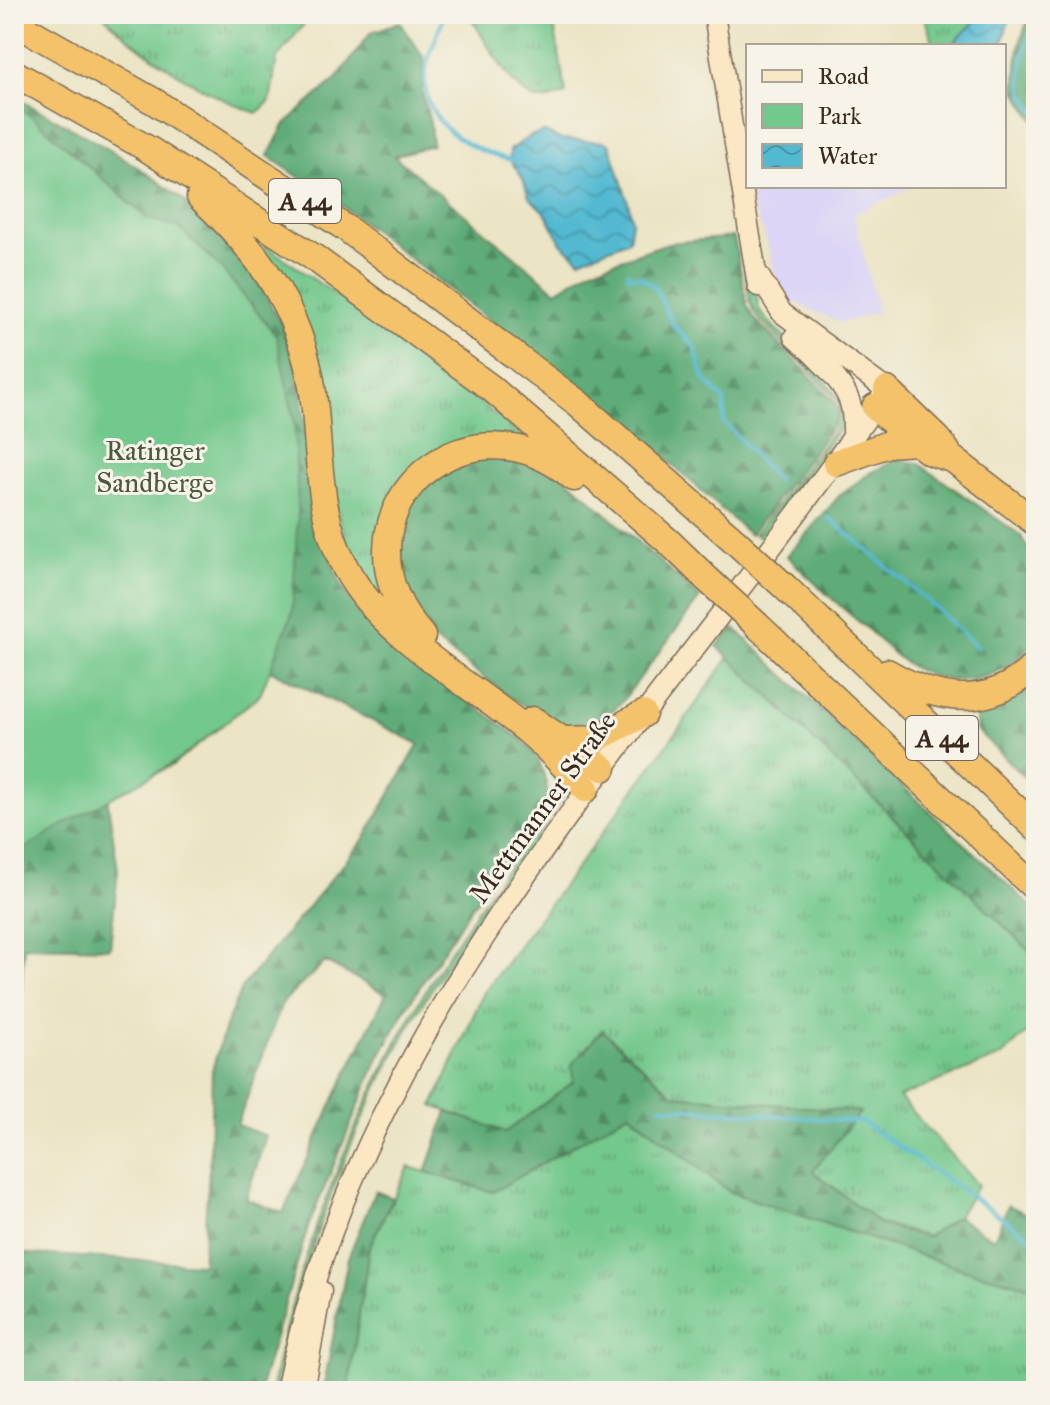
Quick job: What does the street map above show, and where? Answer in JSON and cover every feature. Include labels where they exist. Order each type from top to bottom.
[{"type":"highway","name":"A 44","points":[[14,22],[155,102],[347,229],[579,404],[786,588],[1036,828]]},
{"type":"highway","name":"A 44","points":[[14,73],[148,149],[316,259],[491,388],[669,542],[1036,889]]},
{"type":"highway","points":[[148,149],[230,225],[262,262],[286,303],[309,369],[327,517],[337,551],[354,583],[390,624],[531,734],[586,789]]},
{"type":"highway","points":[[881,398],[916,442],[930,452],[954,460]]},
{"type":"highway","points":[[881,398],[938,439],[954,460],[1035,524]]},
{"type":"highway","points":[[836,463],[888,444],[916,442]]},
{"type":"highway","points":[[603,768],[542,728],[442,653],[423,637],[403,612],[393,592],[386,563],[388,537],[397,506],[416,480],[448,455],[466,449],[502,447],[523,450],[550,462],[650,543],[669,542]]},
{"type":"highway","points":[[848,649],[921,690],[953,697],[969,697],[1001,689],[1023,677],[1036,664]]},
{"type":"highway","points":[[563,740],[596,739],[643,714]]},
{"type":"main road","points":[[714,14],[764,307],[773,319],[807,348],[881,398]]},
{"type":"main road","points":[[757,273],[782,313],[881,398]]},
{"type":"main road","points":[[807,348],[849,398],[853,439]]},
{"type":"main road","name":"Mettmanner Straße","points":[[286,1391],[302,1320],[330,1239],[389,1099],[447,995],[513,891],[586,789],[836,463],[881,398]]},
{"type":"main road","name":"Mettmanner Straße","points":[[303,1391],[330,1239]]},
{"type":"shaded area","points":[[749,188],[909,188],[854,214],[878,312],[840,323],[781,296],[766,238],[752,206]]},
{"type":"green space","points":[[102,14],[312,14],[277,58],[270,101],[257,113],[217,96],[175,72],[134,43]]},
{"type":"green space","points":[[469,14],[552,14],[566,94],[543,100],[526,94],[498,61]]},
{"type":"green space","points":[[923,14],[982,14],[953,44],[928,44],[933,41]]},
{"type":"green space","points":[[1030,14],[1036,14],[1036,123],[1015,89],[1019,46]]},
{"type":"green space","points":[[400,22],[424,58],[422,93],[432,145],[394,156],[556,291],[590,270],[668,243],[734,237],[747,305],[752,316],[834,401],[839,412],[832,427],[750,535],[602,401],[529,351],[346,209],[268,156],[285,124],[336,79],[371,32]]},
{"type":"green space","points":[[14,96],[135,165],[207,221],[238,254],[264,291],[295,365],[321,529],[343,587],[359,613],[384,639],[528,746],[540,764],[548,796],[453,935],[377,1061],[308,1227],[259,1391],[14,1391],[14,1253],[202,1264],[210,1156],[212,1070],[225,1027],[242,987],[364,839],[419,744],[268,669],[220,727],[173,765],[107,797],[118,870],[110,948],[24,946],[14,1112]],"holes":[[[325,962],[386,994],[283,1213],[246,1199],[266,1136],[237,1125],[282,1003]]]},
{"type":"green space","name":"Ratinger Sandberge","points":[[14,106],[34,118],[148,219],[177,226],[220,267],[276,335],[294,420],[298,513],[292,613],[260,695],[177,761],[14,856]]},
{"type":"green space","points":[[266,246],[430,363],[529,444],[398,614],[352,568],[324,458],[259,251]]},
{"type":"green space","points":[[745,269],[750,272],[760,312],[832,388],[845,411],[843,424],[759,537],[755,534],[834,430],[841,413],[838,400],[755,314]]},
{"type":"green space","points":[[488,452],[562,474],[700,598],[621,703],[598,722],[564,731],[510,697],[435,641],[415,621],[395,580],[399,518],[422,482]]},
{"type":"green space","points":[[897,459],[919,464],[1020,535],[1036,562],[1036,641],[1024,654],[996,672],[981,678],[949,680],[916,669],[895,655],[787,556],[841,494],[870,473]]},
{"type":"green space","points":[[734,628],[1036,911],[1036,957],[717,646]]},
{"type":"green space","points":[[729,657],[1036,957],[1036,1024],[1002,1056],[899,1097],[978,1185],[957,1217],[927,1237],[880,1224],[812,1171],[860,1112],[674,1095],[602,1030],[573,1082],[506,1133],[433,1106],[483,994]]},
{"type":"green space","points":[[1036,685],[1036,789],[976,729],[976,713],[1015,700]]},
{"type":"green space","points":[[549,765],[565,786],[563,798],[433,987],[392,1058],[349,1150],[313,1246],[275,1391],[271,1391],[298,1282],[335,1176],[357,1124],[435,975],[552,805],[556,784]]},
{"type":"green space","points":[[602,1030],[674,1095],[860,1112],[813,1171],[880,1224],[927,1237],[957,1217],[994,1239],[1008,1205],[1036,1218],[1036,1288],[962,1269],[730,1192],[629,1113],[493,1192],[426,1172],[447,1112],[506,1132],[573,1082],[572,1064]]},
{"type":"green space","points":[[629,1113],[730,1192],[962,1269],[1036,1288],[1036,1391],[348,1391],[369,1247],[409,1167],[493,1192]]},
{"type":"green space","points":[[375,1191],[393,1198],[369,1247],[348,1391],[323,1391],[348,1258]]},
{"type":"water","points":[[982,14],[1011,14],[1002,44],[953,44]]},
{"type":"water","points":[[545,132],[560,139],[606,142],[610,145],[632,221],[629,240],[580,260],[561,243],[547,215],[529,197],[523,179],[510,160],[510,150],[530,136]]},
{"type":"waterway","points":[[443,14],[425,77],[427,96],[434,112],[444,126],[474,147],[511,160]]},
{"type":"waterway","points":[[1036,19],[1022,66],[1023,91],[1036,111]]},
{"type":"waterway","points":[[628,272],[628,276],[641,277],[655,287],[673,325],[694,346],[704,379],[724,400],[724,422],[778,481]]},
{"type":"waterway","points":[[829,518],[937,609],[978,648]]},
{"type":"waterway","points":[[660,1107],[863,1122],[1036,1241]]}]
